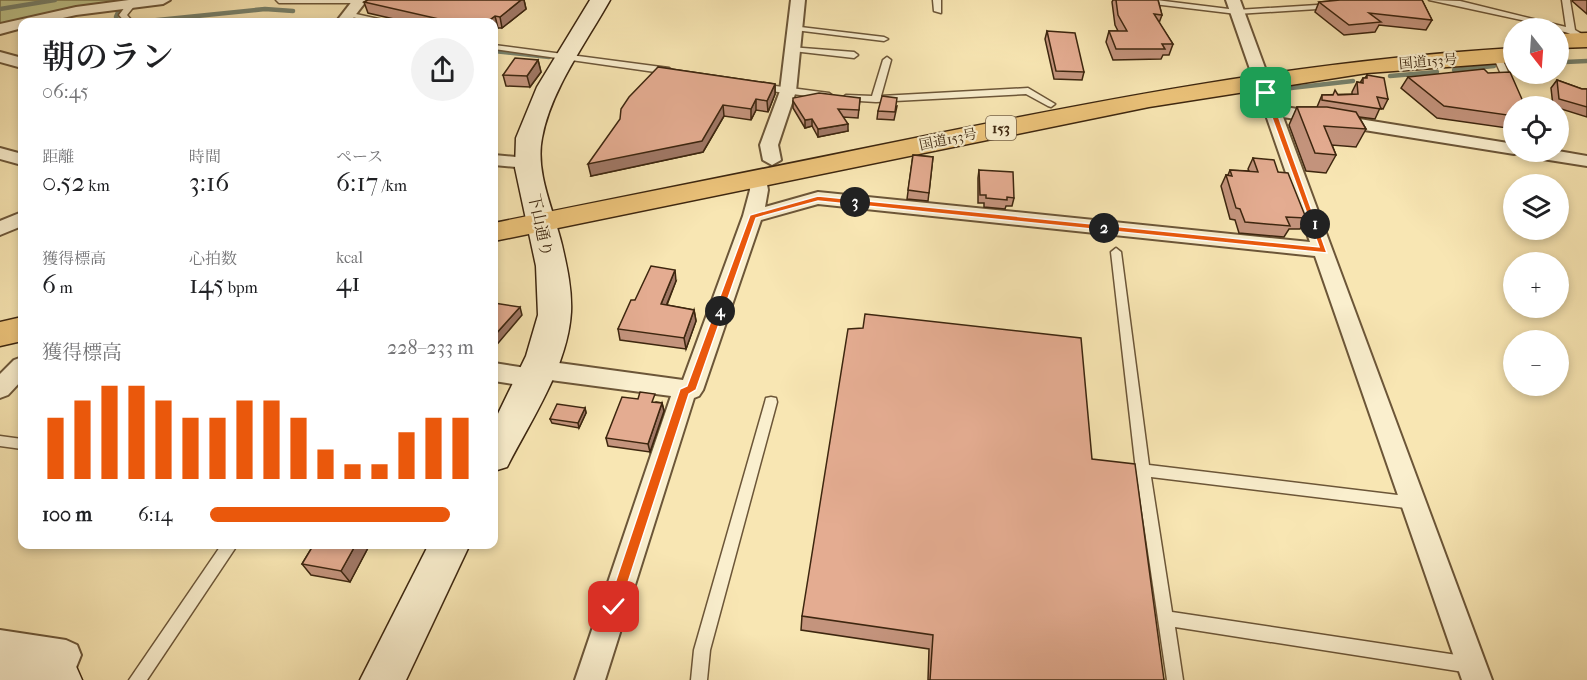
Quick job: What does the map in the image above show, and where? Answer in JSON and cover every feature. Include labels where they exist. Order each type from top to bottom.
[{"type":"highway","name":"国道153号","points":[[764,169],[1051,105],[1258,73],[1341,69],[1503,52]]},
{"type":"highway","points":[[1569,53],[1587,52]]},
{"type":"highway","name":"国道153号","points":[[498,214],[540,213],[764,169],[1056,117],[1258,73]]},
{"type":"highway","name":"国道153号","points":[[498,230],[540,213]]},
{"type":"highway","points":[[0,314],[18,310]]},
{"type":"highway","points":[[0,334],[18,330]]},
{"type":"street","points":[[45,18],[76,11],[163,0]]},
{"type":"street","points":[[346,18],[360,0]]},
{"type":"street","name":"下山通り","points":[[498,448],[534,374],[551,330],[555,297],[540,213],[527,164],[529,139],[536,115],[600,0]]},
{"type":"street","points":[[498,372],[691,390],[753,216],[769,145],[788,91],[798,0]]},
{"type":"street","points":[[1235,6],[1474,673]]},
{"type":"street","points":[[0,29],[18,25]]},
{"type":"street","points":[[0,57],[18,62]]},
{"type":"street","points":[[1274,110],[1503,147]]},
{"type":"street","points":[[0,153],[18,159]]},
{"type":"street","points":[[1569,158],[1587,161]]},
{"type":"street","points":[[498,160],[527,164]]},
{"type":"street","points":[[753,216],[818,198],[1324,250]]},
{"type":"street","points":[[0,229],[18,220]]},
{"type":"street","points":[[0,389],[18,370]]},
{"type":"street","points":[[590,680],[685,389]]},
{"type":"street","points":[[383,680],[448,549]]},
{"type":"street","points":[[0,644],[66,655],[58,680],[0,670]]},
{"type":"lane","points":[[279,1],[360,0]]},
{"type":"lane","points":[[937,0],[938,11]]},
{"type":"lane","points":[[1137,0],[1235,6],[1348,5]]},
{"type":"lane","points":[[1432,0],[1461,2],[1572,37],[1566,0]]},
{"type":"lane","points":[[126,18],[123,15],[131,5]]},
{"type":"lane","points":[[795,28],[884,39]]},
{"type":"lane","points":[[498,48],[677,72]]},
{"type":"lane","points":[[793,49],[854,56]]},
{"type":"lane","points":[[876,99],[887,60]]},
{"type":"lane","points":[[746,85],[876,99],[1028,91],[1051,105]]},
{"type":"lane","points":[[1116,252],[1143,470],[1175,680]]},
{"type":"lane","points":[[699,680],[702,650],[771,402]]},
{"type":"lane","points":[[0,441],[18,443]]},
{"type":"lane","points":[[1143,470],[1414,503]]},
{"type":"lane","points":[[137,680],[228,549]]},
{"type":"lane","points":[[1166,618],[1474,673]]},
{"type":"green space","points":[[0,0],[129,0],[121,7],[76,11],[46,18],[18,18],[18,25],[0,29]]},
{"type":"building","points":[[368,0],[521,0],[500,17],[492,18],[434,18],[364,2]]},
{"type":"building","points":[[1116,0],[1158,0],[1162,15],[1154,14],[1173,44],[1162,44],[1165,49],[1116,49],[1109,31],[1127,31],[1118,15]]},
{"type":"building","points":[[1422,0],[1432,20],[1369,13],[1381,22],[1349,25],[1319,2]]},
{"type":"building","points":[[1047,31],[1075,33],[1084,72],[1056,71]]},
{"type":"building","points":[[515,58],[538,60],[527,76],[503,75]]},
{"type":"building","points":[[658,67],[775,84],[767,101],[756,99],[751,109],[723,105],[702,141],[588,164],[620,119],[621,109],[629,97]]},
{"type":"building","points":[[1484,69],[1488,73],[1503,72],[1503,84],[1515,84],[1521,96],[1503,96],[1503,114],[1444,106],[1408,77]]},
{"type":"building","points":[[1367,75],[1384,78],[1388,99],[1377,97],[1381,109],[1322,100],[1322,95],[1333,95],[1335,90],[1338,95],[1358,94],[1357,82],[1363,83],[1363,78],[1367,78]]},
{"type":"building","points":[[1557,84],[1587,89],[1587,107],[1569,102],[1569,96],[1559,96]]},
{"type":"building","points":[[819,93],[860,98],[859,110],[838,109],[848,124],[818,129],[812,119],[805,120],[793,98]]},
{"type":"building","points":[[882,96],[897,98],[895,112],[878,111]]},
{"type":"building","points":[[1297,107],[1327,107],[1356,112],[1366,129],[1324,126],[1336,155],[1315,153]]},
{"type":"building","points":[[913,155],[933,157],[929,193],[908,190]]},
{"type":"building","points":[[1253,158],[1274,160],[1278,172],[1288,173],[1306,218],[1286,217],[1290,226],[1245,222],[1240,209],[1236,208],[1226,175],[1232,176],[1230,170],[1258,172]]},
{"type":"building","points":[[979,170],[1013,172],[1014,198],[1007,197],[1007,200],[986,198],[986,195],[980,195]]},
{"type":"building","points":[[651,266],[675,270],[661,304],[694,310],[684,338],[618,329],[631,300],[635,300]]},
{"type":"building","points":[[498,304],[520,307],[498,332]]},
{"type":"building","points":[[865,314],[1081,338],[1092,459],[1135,464],[1164,680],[930,680],[933,635],[802,616],[848,329],[863,328]]},
{"type":"building","points":[[640,392],[655,394],[652,402],[662,403],[648,444],[606,438],[622,397],[638,399]]},
{"type":"building","points":[[557,404],[585,408],[578,423],[550,419]]},
{"type":"building","points":[[311,549],[353,549],[341,571],[302,564]]},
{"type":"waterway","points":[[0,9],[55,0]]},
{"type":"waterway","points":[[177,18],[265,9],[293,11]]},
{"type":"waterway","points":[[116,18],[119,10]]},
{"type":"waterway","points":[[498,51],[549,57]]},
{"type":"waterway","points":[[1569,62],[1587,61]]},
{"type":"waterway","points":[[1454,70],[1494,66]]},
{"type":"waterway","points":[[1390,76],[1437,72]]},
{"type":"waterway","points":[[1282,105],[1279,96],[1291,88],[1353,81]]},
{"type":"route","points":[[614,607],[685,389],[691,390],[753,216],[818,198],[1324,250],[1266,93]]}]
